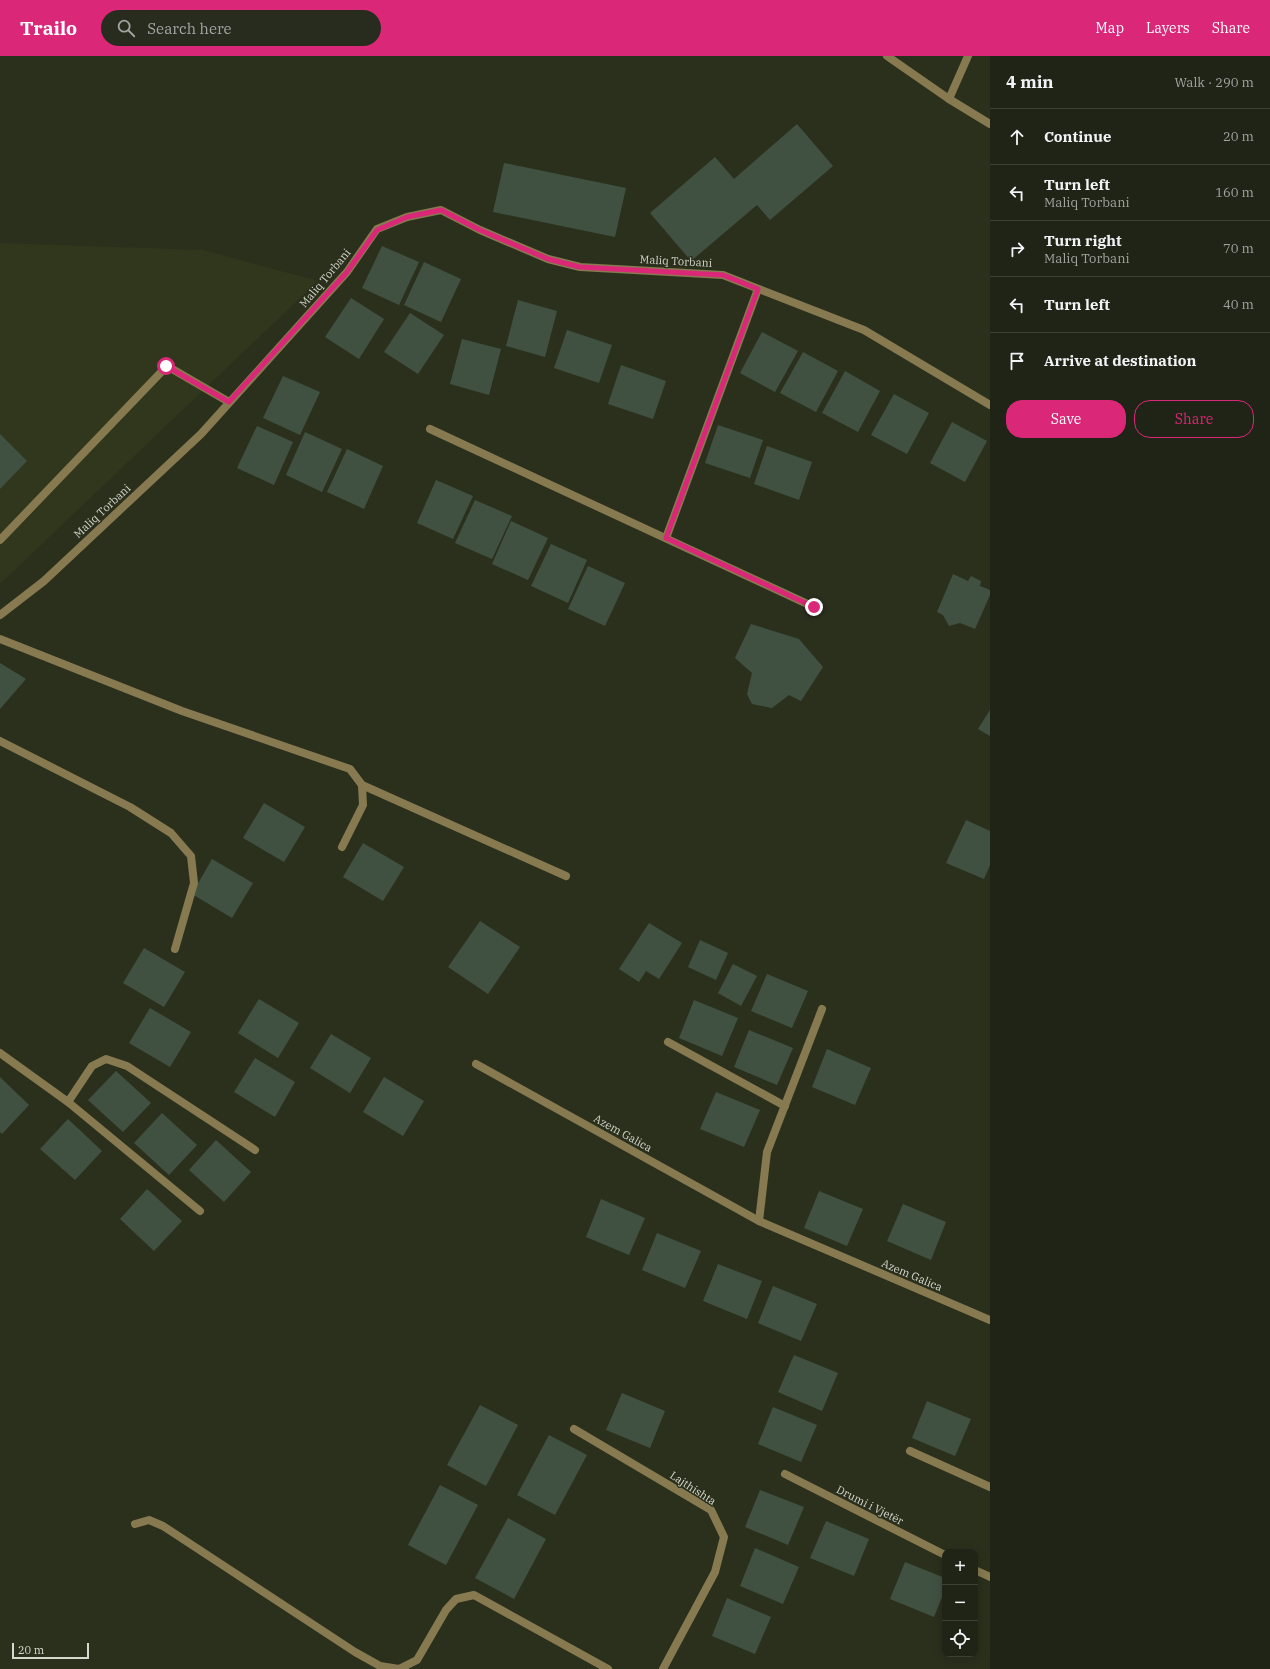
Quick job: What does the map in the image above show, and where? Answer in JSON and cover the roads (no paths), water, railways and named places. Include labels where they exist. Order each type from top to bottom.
[{"type":"street","points":[[887,56],[949,99],[990,124]]},
{"type":"street","points":[[949,99],[968,56]]},
{"type":"street","name":"Maliq Torbani","points":[[0,614],[44,582],[201,434],[347,272],[377,230],[407,217],[441,210],[480,230],[541,256],[580,267],[723,275],[864,330],[990,405]]},
{"type":"street","points":[[666,538],[758,289]]},
{"type":"street","points":[[0,540],[166,366],[229,402]]},
{"type":"street","points":[[430,429],[814,607]]},
{"type":"street","points":[[0,639],[182,711],[350,769],[362,785],[566,876]]},
{"type":"street","points":[[0,741],[130,807],[171,833],[190,856],[194,883],[175,949]]},
{"type":"street","points":[[342,847],[363,805],[362,785]]},
{"type":"street","points":[[759,1221],[767,1152],[822,1009]]},
{"type":"street","points":[[668,1042],[785,1106]]},
{"type":"street","points":[[0,1053],[68,1102],[200,1211]]},
{"type":"street","points":[[68,1102],[92,1066],[106,1059],[127,1066],[255,1150]]},
{"type":"street","name":"Azem Galica","points":[[476,1064],[759,1221],[990,1320]]},
{"type":"street","name":"Lajthishta","points":[[574,1429],[711,1510],[724,1537],[715,1572],[662,1669]]},
{"type":"street","points":[[910,1451],[990,1487]]},
{"type":"street","name":"Drumi i Vjetër","points":[[785,1474],[942,1553]]},
{"type":"street","points":[[135,1524],[149,1520],[162,1526],[355,1652],[380,1666],[399,1668],[417,1660],[446,1610],[456,1599],[474,1594],[608,1669]]},
{"type":"street","points":[[978,1571],[990,1577]]}]
